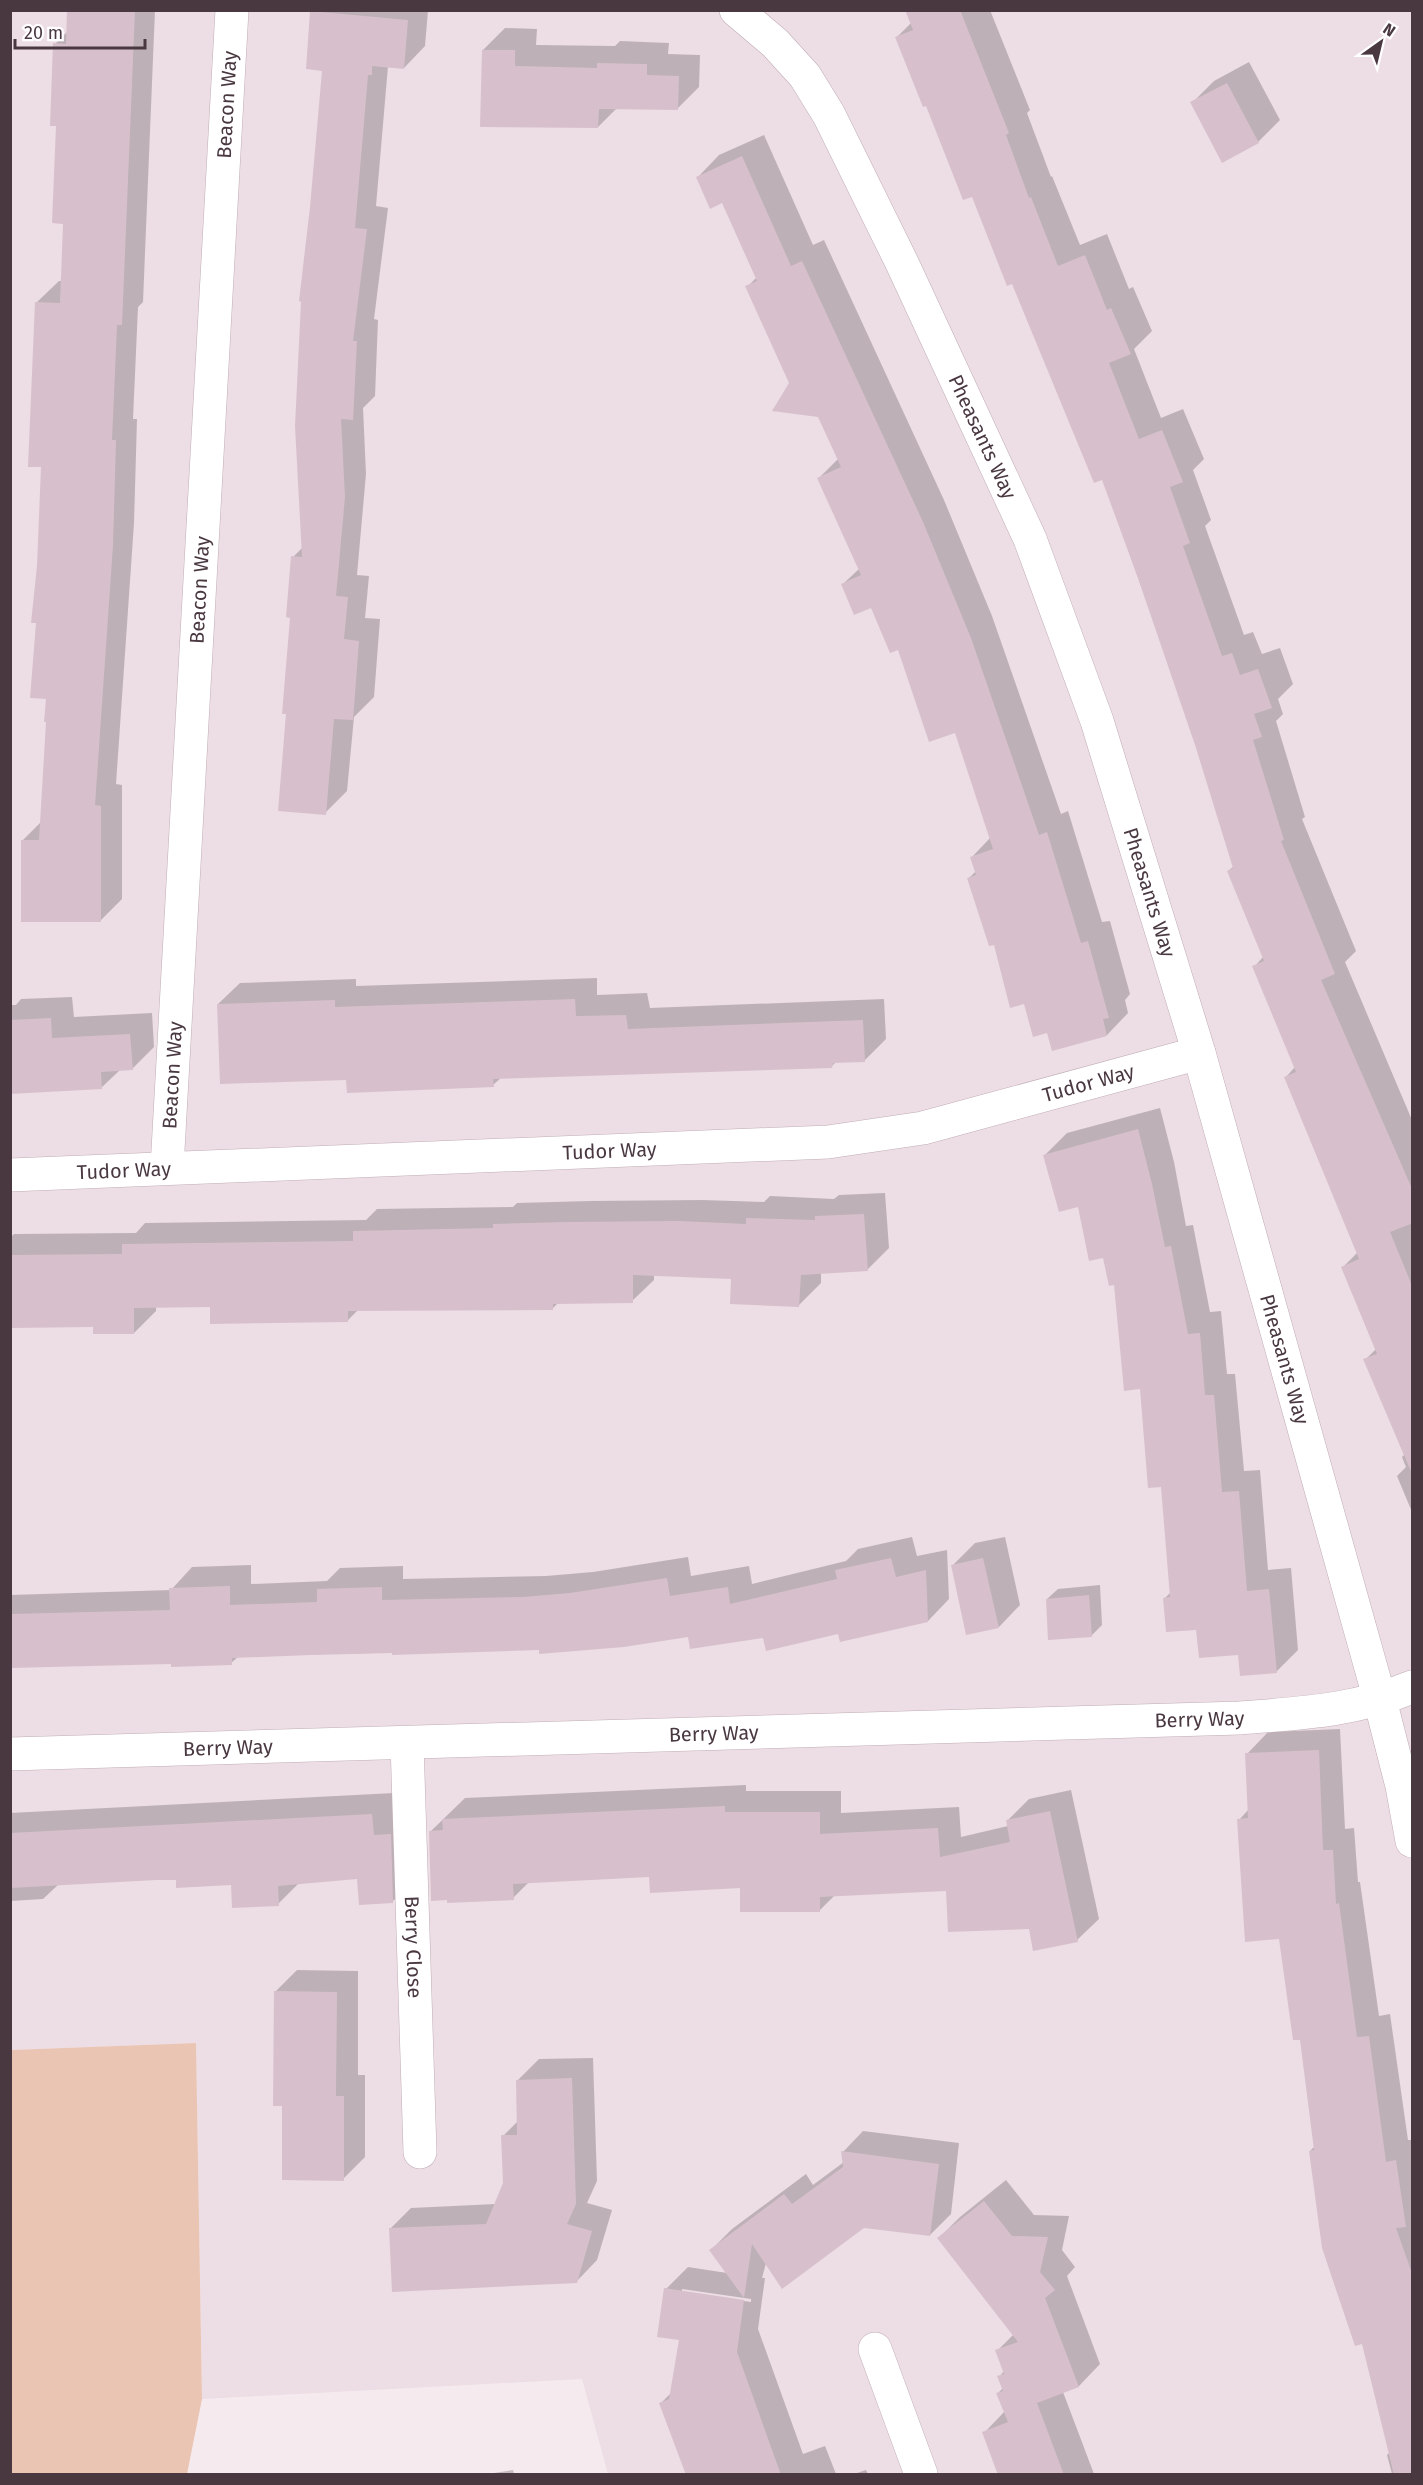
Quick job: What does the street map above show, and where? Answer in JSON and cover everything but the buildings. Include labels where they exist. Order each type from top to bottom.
[{"type":"street","name":"Beacon Way","points":[[167,1168],[232,10]]},
{"type":"street","name":"Pheasants Way","points":[[736,10],[775,43],[798,68],[829,115],[902,263],[1030,539],[1097,721],[1199,1053],[1380,1700],[1402,1786],[1413,1841]]},
{"type":"street","name":"Tudor Way","points":[[10,1175],[828,1142],[923,1128],[1199,1053]]},
{"type":"street","name":"Berry Way","points":[[10,1755],[1240,1718],[1329,1711],[1380,1700],[1413,1687]]},
{"type":"street","name":"Berry Close","points":[[407,1743],[420,2152]]},
{"type":"street","points":[[875,2349],[921,2475]]},
{"type":"shaded area","points":[[10,11],[1412,11],[1412,2474],[608,2474],[582,2379],[202,2399],[196,2043],[11,2050]]},
{"type":"shaded area","points":[[196,2043],[202,2399],[187,2474],[11,2474],[11,2050]]}]
